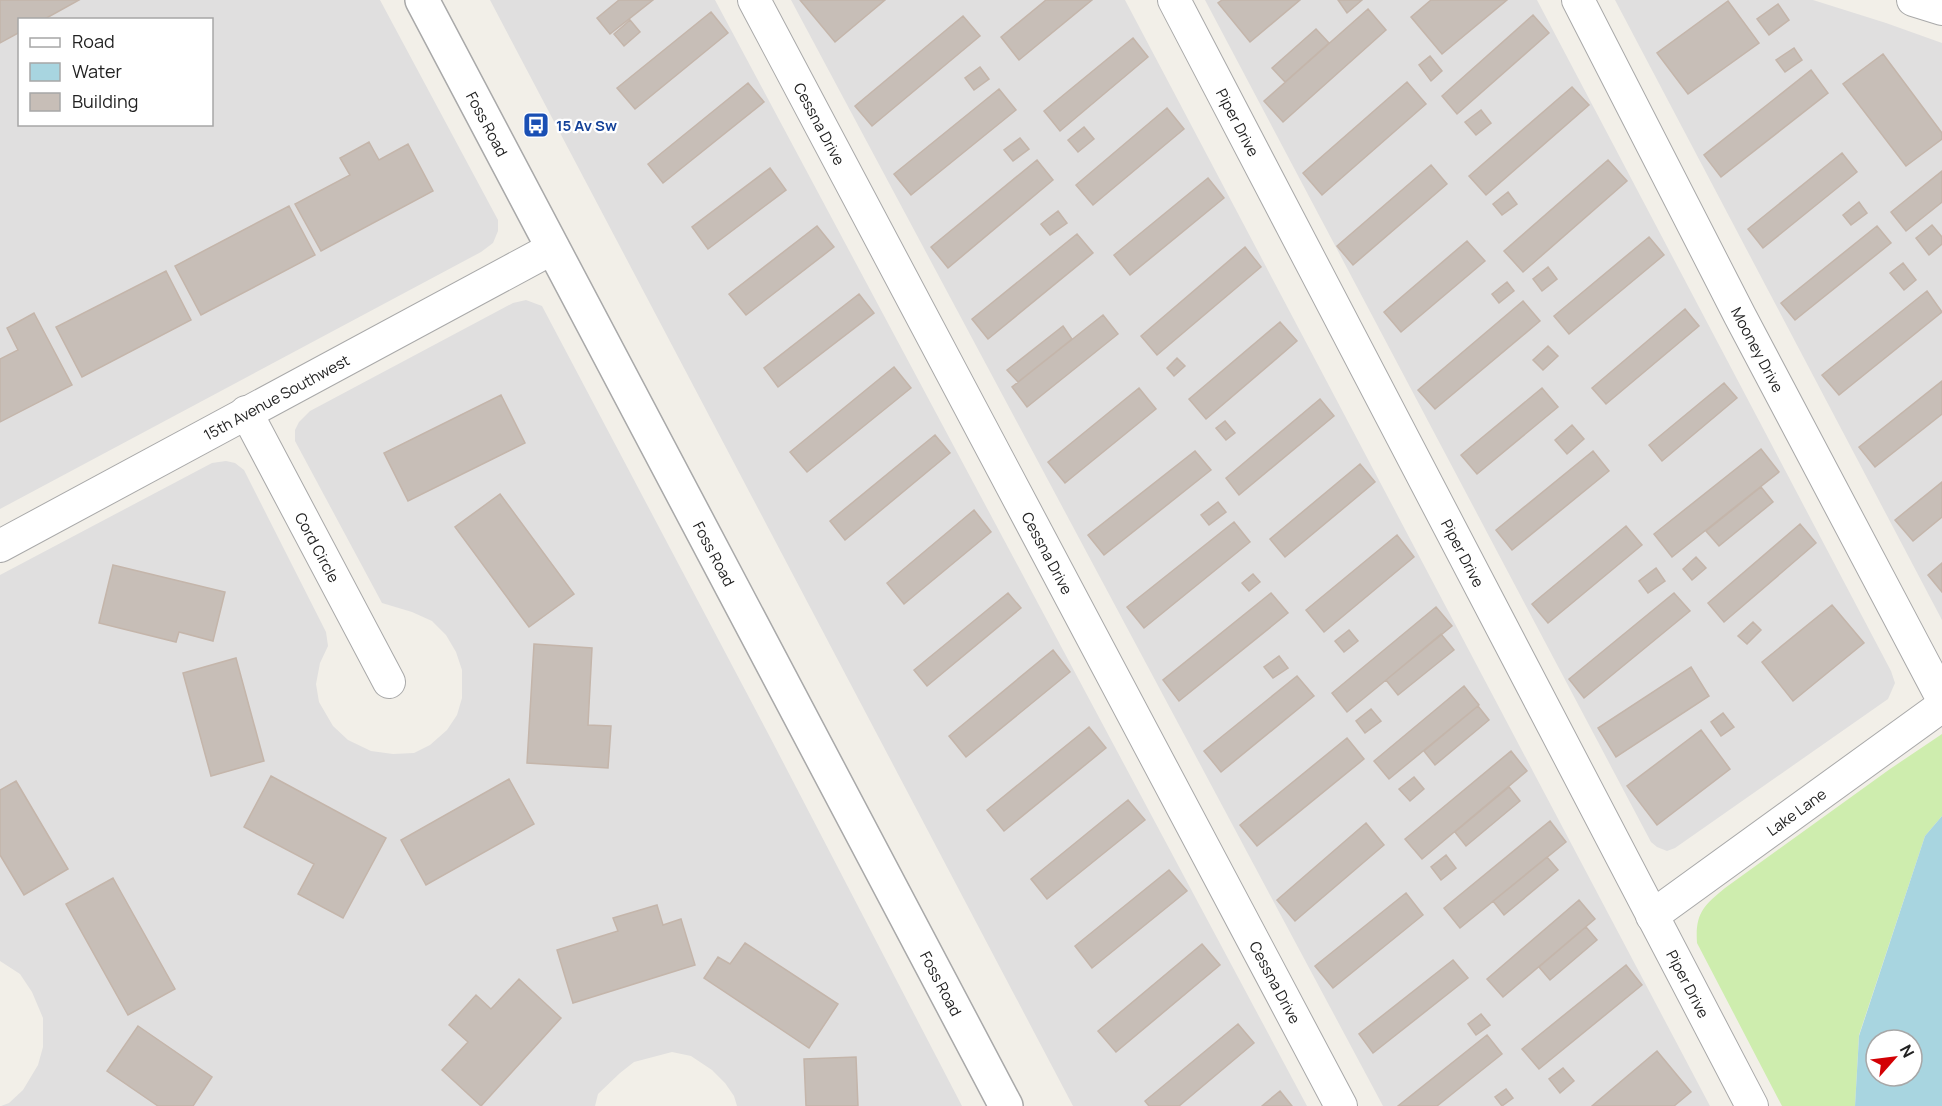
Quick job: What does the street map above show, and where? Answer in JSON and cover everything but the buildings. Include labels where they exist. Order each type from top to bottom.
[{"type":"street","name":"Foss Road","points":[[422,0],[1006,1106]]},
{"type":"street","name":"Cessna Drive","points":[[754,0],[1341,1106]]},
{"type":"street","name":"Piper Drive","points":[[1174,0],[1752,1106]]},
{"type":"street","name":"Mooney Drive","points":[[1578,0],[1740,316],[1942,698]]},
{"type":"street","points":[[1913,0],[1942,9]]},
{"type":"street","name":"15th Avenue Southwest","points":[[0,546],[553,248]]},
{"type":"street","name":"Cord Circle","points":[[246,412],[389,682]]},
{"type":"street","name":"Lake Lane","points":[[1652,916],[1942,706]]},
{"type":"shaded area","points":[[0,0],[380,0],[498,220],[498,231],[493,243],[481,252],[0,509]]},
{"type":"shaded area","points":[[490,0],[715,0],[1307,1106],[1073,1106]]},
{"type":"shaded area","points":[[791,0],[1125,0],[1710,1106],[1383,1106]]},
{"type":"shaded area","points":[[1205,0],[1537,0],[1891,671],[1895,683],[1888,699],[1675,848],[1667,851],[1651,842]]},
{"type":"shaded area","points":[[1615,0],[1813,0],[1942,43],[1942,620]]},
{"type":"shaded area","points":[[526,300],[542,306],[962,1106],[737,1106],[734,1096],[725,1083],[712,1070],[691,1056],[672,1052],[634,1062],[598,1094],[595,1106],[1,1106],[9,1103],[23,1090],[38,1065],[43,1047],[43,1018],[32,992],[20,974],[0,961],[0,575],[212,463],[226,461],[235,463],[244,470],[326,632],[328,646],[320,663],[316,684],[319,702],[333,726],[348,740],[371,751],[393,754],[414,753],[430,745],[447,730],[457,715],[462,698],[462,670],[456,652],[446,635],[432,621],[382,603],[295,441],[295,430],[299,422],[310,411],[513,303]]},
{"type":"green space","points":[[1942,734],[1942,816],[1925,836],[1859,1035],[1855,1106],[1782,1106],[1697,943],[1697,925],[1702,911],[1725,888]]},
{"type":"water","points":[[1942,816],[1942,1106],[1855,1106],[1859,1036],[1925,836]]},
{"type":"place","name":"15 Av Sw","points":[[536,125]]}]
